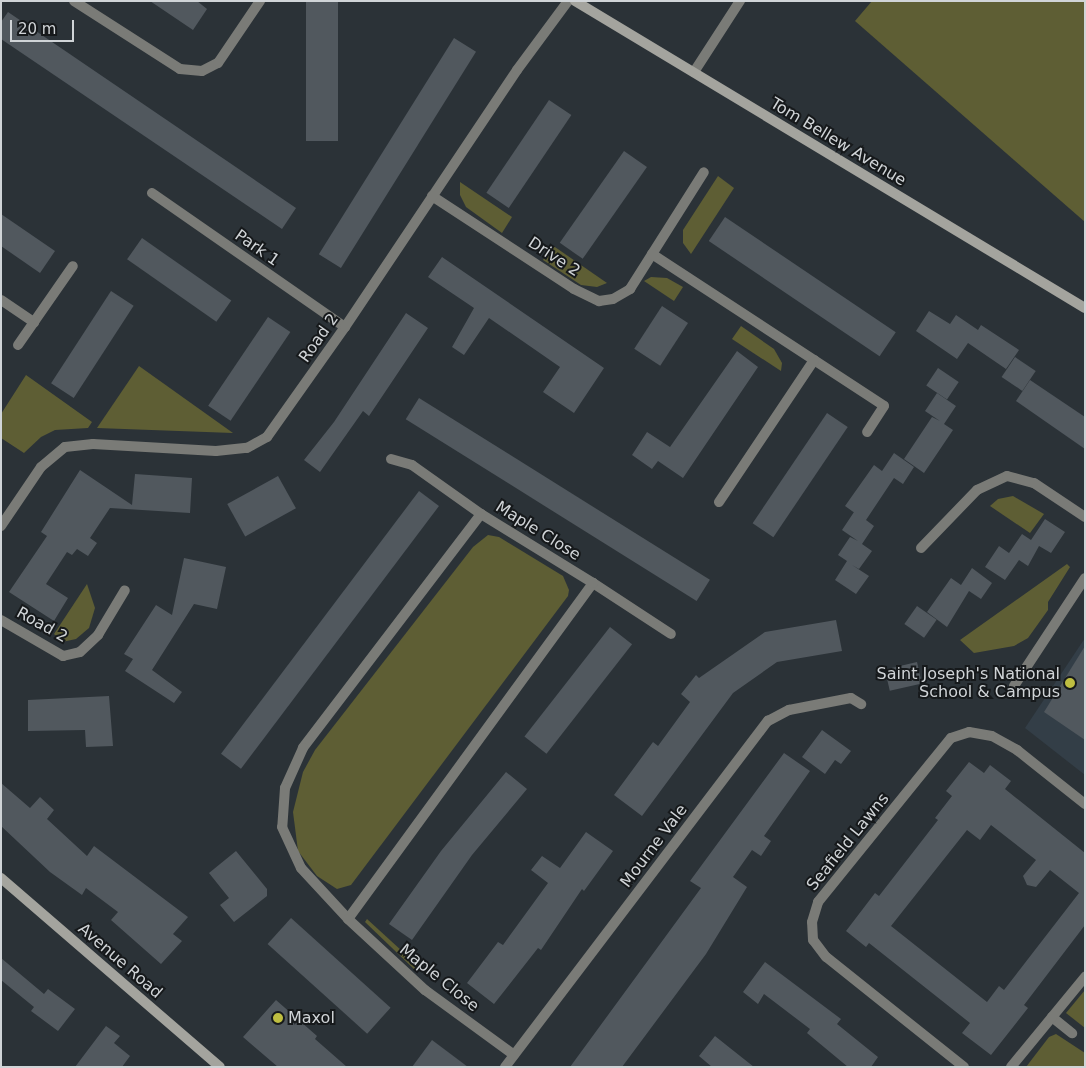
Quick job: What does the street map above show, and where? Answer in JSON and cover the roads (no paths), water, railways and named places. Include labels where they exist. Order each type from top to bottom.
[{"type":"street","points":[[74,1],[180,69],[202,71],[218,63],[260,1]]},
{"type":"street","name":"Road 2","points":[[1,526],[40,467],[66,447],[93,444],[216,451],[247,448],[267,437],[345,327],[432,196],[568,1]]},
{"type":"street","name":"Tom Bellew Avenue","points":[[575,1],[1085,308]]},
{"type":"street","points":[[694,72],[740,1]]},
{"type":"street","name":"Drive 2","points":[[432,196],[574,289],[599,301],[613,299],[630,289],[704,172]]},
{"type":"street","name":"Park 1","points":[[152,193],[345,327]]},
{"type":"street","points":[[652,254],[884,406],[867,432]]},
{"type":"street","points":[[18,345],[73,266]]},
{"type":"street","points":[[1,300],[34,322]]},
{"type":"street","points":[[719,502],[814,360]]},
{"type":"street","points":[[390,459],[412,465],[481,514]]},
{"type":"street","points":[[920,548],[977,490],[1007,476],[1034,483],[1085,517]]},
{"type":"street","name":"Maple Close","points":[[514,1055],[425,990],[348,920],[313,883],[291,852],[282,826],[285,788],[303,748],[481,514],[671,634]]},
{"type":"street","points":[[1014,686],[1085,578]]},
{"type":"street","points":[[348,920],[593,583]]},
{"type":"street","name":"Road 2","points":[[1,620],[63,656],[72,654],[80,652],[98,635],[125,590]]},
{"type":"street","name":"Mourne Vale","points":[[505,1067],[768,722],[789,710],[851,698],[861,704]]},
{"type":"street","name":"Seafield Lawns","points":[[964,1067],[826,957],[813,940],[812,922],[818,902],[951,738],[969,732],[992,736],[1017,750],[1085,804]]},
{"type":"street","name":"Avenue Road","points":[[1,878],[220,1067]]},
{"type":"street","points":[[1011,1067],[1085,977]]},
{"type":"street","points":[[1052,1017],[1072,1033]]},
{"type":"place","name":"Saint Joseph's National School & Campus","points":[[1070,683]]},
{"type":"place","name":"Maxol","points":[[278,1018]]}]
